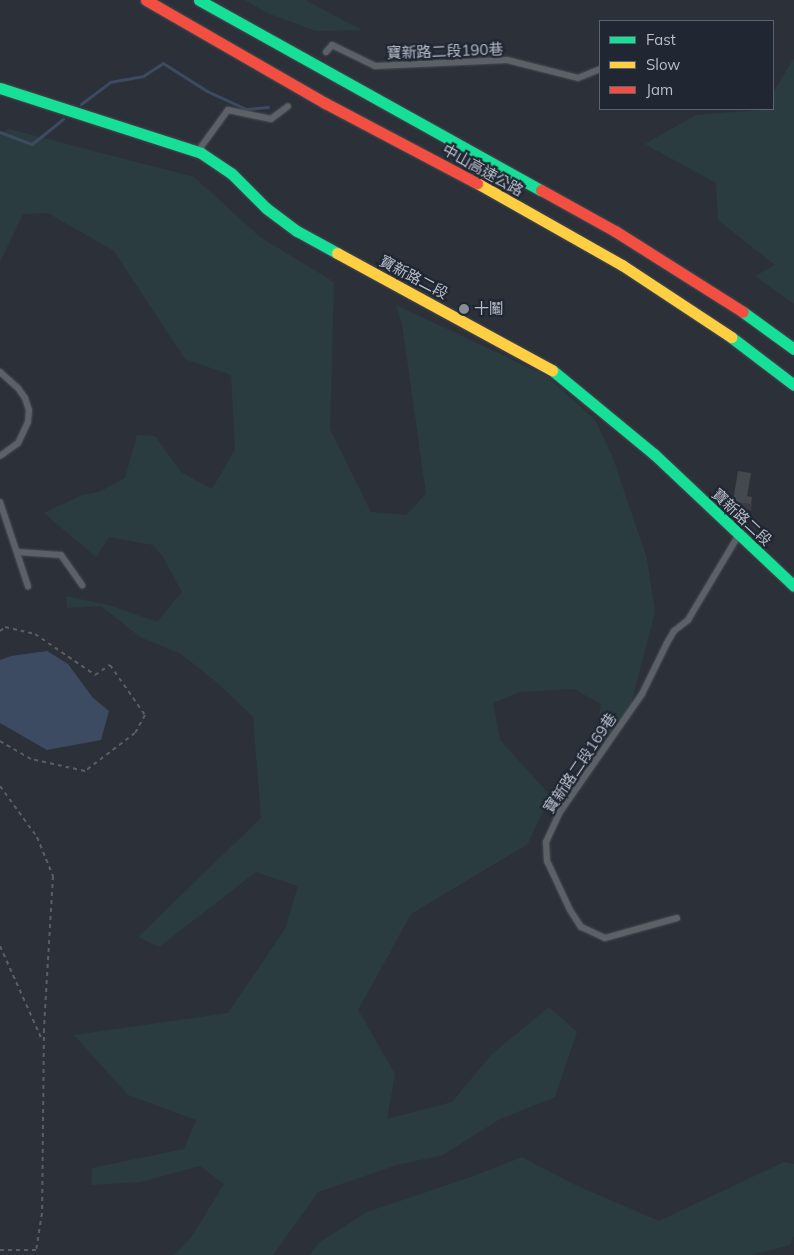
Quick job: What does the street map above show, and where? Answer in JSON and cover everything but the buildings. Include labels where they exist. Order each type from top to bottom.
[{"type":"main road","name":"中山高速公路","points":[[146,0],[325,103],[504,197],[622,265],[712,323],[794,385]]},
{"type":"main road","name":"中山高速公路","points":[[199,0],[615,231],[767,328],[794,349]]},
{"type":"main road","name":"寶新路二段","points":[[0,88],[197,152],[232,173],[266,208],[297,231],[550,368],[654,454],[794,586]]},
{"type":"lane","name":"寶新路二段190巷","points":[[326,52],[332,45],[375,66],[508,60],[578,78],[599,69]]},
{"type":"lane","points":[[197,152],[228,110],[271,119],[288,106]]},
{"type":"lane","points":[[0,372],[21,393],[29,410],[28,422],[18,443],[0,456]]},
{"type":"lane","points":[[0,502],[28,586]]},
{"type":"lane","name":"寶新路二段169巷","points":[[677,918],[605,938],[582,927],[570,910],[547,861],[546,842],[560,812],[642,694],[674,631],[688,620],[738,535]]},
{"type":"lane","points":[[16,552],[62,555],[82,585]]},
{"type":"path","points":[[0,631],[5,627],[35,634],[95,675],[110,665],[146,715],[135,733],[85,771],[31,759],[0,741]]},
{"type":"path","points":[[0,786],[37,837],[52,876],[43,1042],[42,1213],[36,1250],[0,1250]]},
{"type":"path","points":[[0,946],[43,1042]]},
{"type":"shaded area","points":[[245,0],[305,0],[362,30],[316,31],[267,13]]},
{"type":"shaded area","points":[[794,58],[794,304],[755,276],[775,265],[718,220],[716,183],[645,144],[696,115],[774,110],[774,91]]},
{"type":"shaded area","points":[[9,129],[194,177],[260,237],[334,282],[330,429],[371,512],[406,515],[426,494],[402,324],[396,305],[547,376],[595,420],[613,458],[647,559],[655,612],[631,704],[591,765],[601,704],[574,689],[520,692],[493,703],[500,740],[550,795],[528,844],[411,914],[358,1010],[395,1074],[387,1119],[452,1102],[492,1054],[549,1007],[577,1032],[555,1097],[500,1119],[443,1155],[397,1165],[318,1192],[273,1255],[174,1255],[190,1239],[224,1184],[200,1166],[140,1182],[91,1185],[92,1168],[184,1149],[196,1120],[128,1095],[74,1035],[228,1013],[285,929],[298,886],[256,872],[159,947],[138,937],[261,818],[253,717],[220,685],[181,654],[140,637],[101,606],[67,608],[66,596],[112,606],[157,622],[182,592],[163,557],[153,545],[109,537],[96,557],[44,513],[82,495],[99,492],[125,478],[137,435],[155,436],[181,472],[212,489],[235,450],[231,375],[185,359],[114,251],[48,213],[23,214],[0,262],[0,133]]},
{"type":"shaded area","points":[[522,1157],[573,1184],[659,1221],[784,1162],[794,1164],[794,1236],[790,1245],[751,1255],[309,1255],[320,1242],[367,1212],[474,1176]]},
{"type":"water","points":[[47,651],[68,664],[93,698],[109,711],[101,740],[47,750],[0,723],[0,660],[11,656]]},
{"type":"waterway","points":[[81,104],[110,82],[143,76],[163,63],[207,91],[246,109],[268,107]]},
{"type":"waterway","points":[[0,132],[32,144],[63,119]]},
{"type":"traffic: fast","points":[[199,0],[541,190]]},
{"type":"traffic: fast","points":[[0,88],[201,153],[231,173],[266,208],[297,231],[337,253]]},
{"type":"traffic: fast","points":[[743,312],[794,349]]},
{"type":"traffic: fast","points":[[731,337],[794,385]]},
{"type":"traffic: fast","points":[[552,370],[654,454],[794,586]]},
{"type":"traffic: slow","points":[[477,183],[622,265],[731,337]]},
{"type":"traffic: slow","points":[[337,253],[552,370]]},
{"type":"traffic: jam","points":[[146,0],[325,103],[477,183]]},
{"type":"traffic: jam","points":[[541,190],[615,231],[743,312]]},
{"type":"place","name":"十鬮","points":[[464,309]]}]
